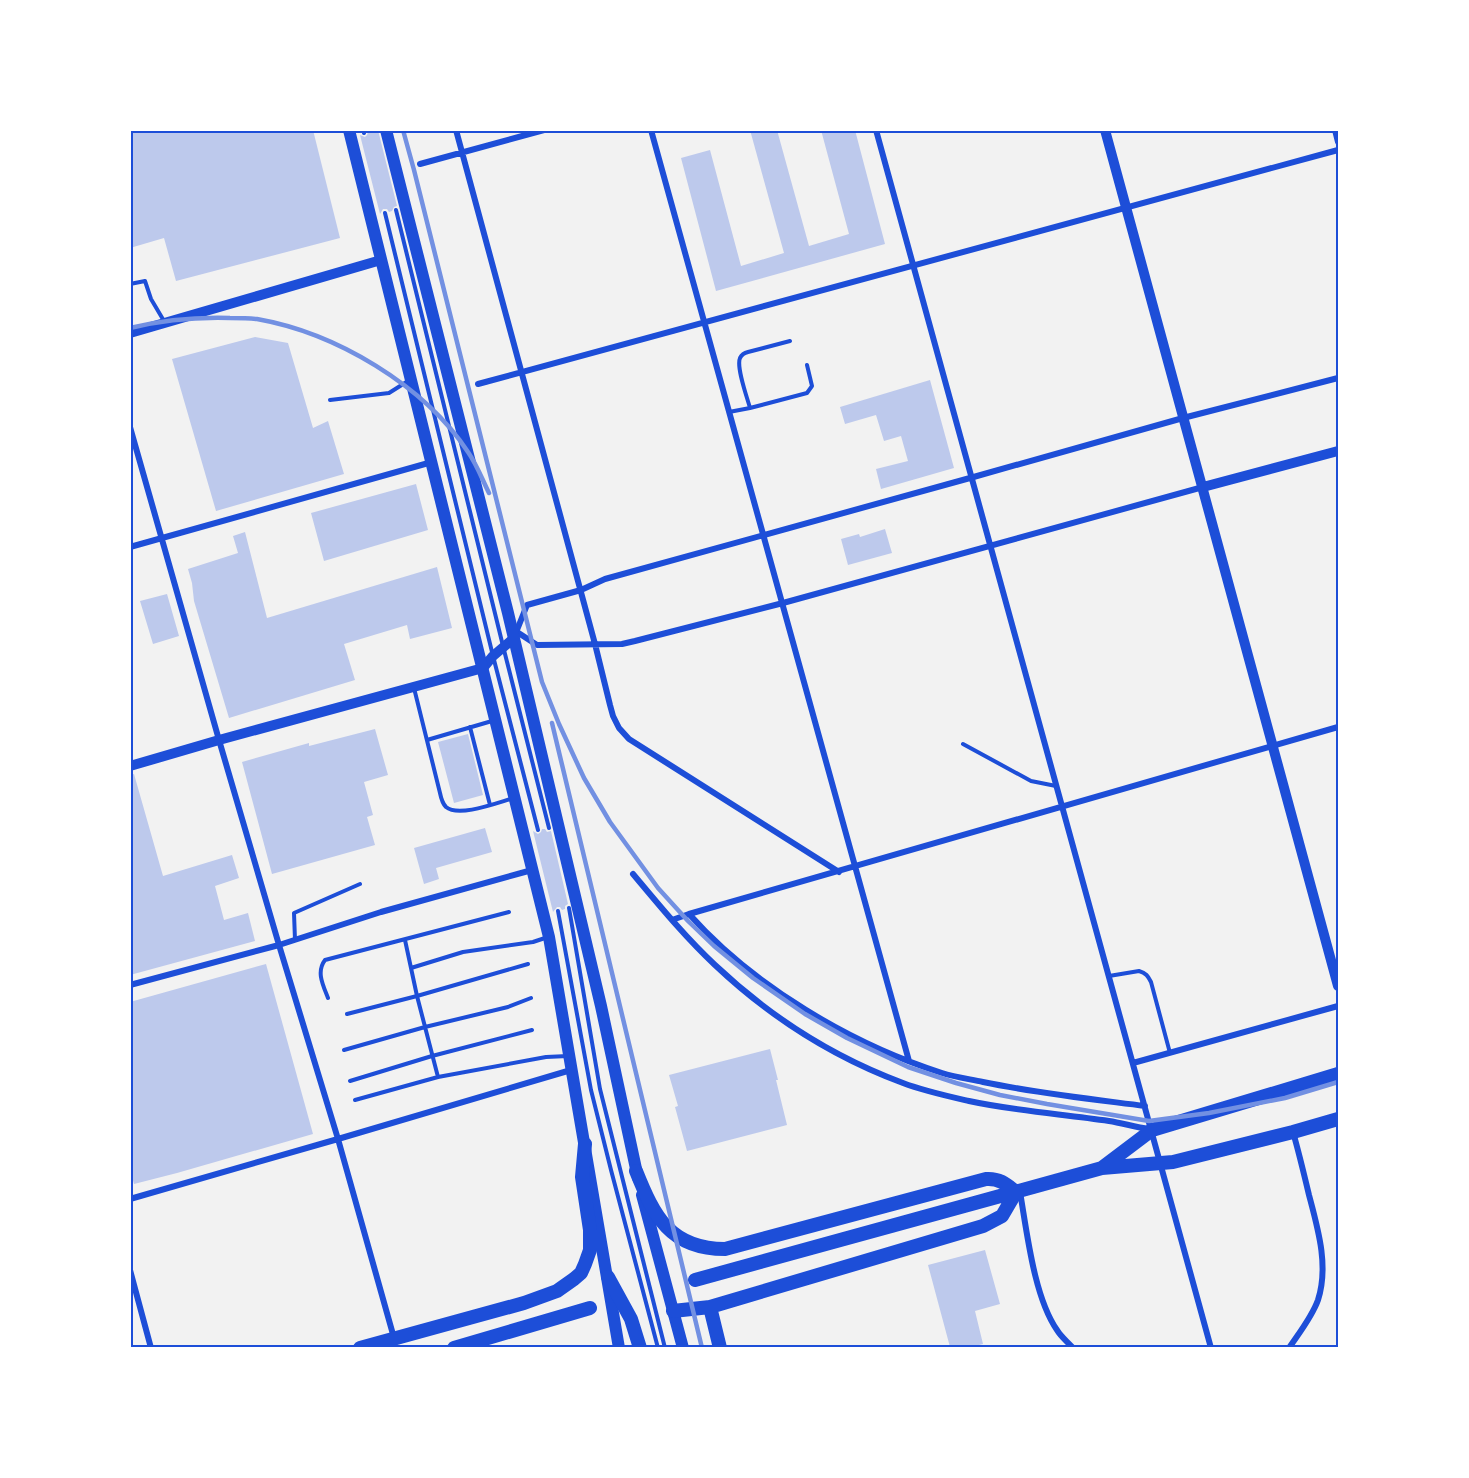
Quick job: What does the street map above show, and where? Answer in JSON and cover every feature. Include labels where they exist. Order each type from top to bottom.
[{"type":"highway","points":[[1102,1168],[1152,1130],[1338,1074]]},
{"type":"highway","points":[[695,1280],[1102,1168],[1161,1164],[1197,1157],[1338,1119]]},
{"type":"highway","points":[[360,1347],[548,1295],[565,1286],[581,1273],[590,1250],[590,1230],[582,1177],[585,1144]]},
{"type":"highway","points":[[636,1171],[651,1206],[668,1228],[691,1243],[714,1249],[725,1249],[986,1179],[992,1178],[1004,1182],[1018,1192]]},
{"type":"highway","points":[[673,1311],[710,1307],[983,1226],[1002,1215],[1018,1192]]},
{"type":"highway","points":[[608,1277],[631,1319],[640,1347]]},
{"type":"highway","points":[[710,1307],[720,1347]]},
{"type":"highway","points":[[454,1347],[590,1308]]},
{"type":"main road","points":[[349,130],[549,937],[619,1347]]},
{"type":"main road","points":[[387,130],[468,451],[511,639],[601,1006],[636,1171],[683,1347]]},
{"type":"street","points":[[456,130],[523,373],[613,716],[619,728],[629,739],[839,872]]},
{"type":"street","points":[[420,164],[544,130]]},
{"type":"street","points":[[651,130],[909,1061]]},
{"type":"street","points":[[876,130],[1211,1347]]},
{"type":"street","points":[[1105,130],[1338,986]]},
{"type":"street","points":[[1335,130],[1338,142]]},
{"type":"street","points":[[478,384],[1338,150]]},
{"type":"street","points":[[130,333],[381,260]]},
{"type":"street","points":[[130,766],[483,668],[511,639],[527,605],[581,590],[605,579],[1183,418],[1338,378]]},
{"type":"street","points":[[130,427],[394,1338]]},
{"type":"street","points":[[511,639],[537,645],[622,644],[783,603],[1338,451]]},
{"type":"street","points":[[130,546],[432,462]]},
{"type":"street","points":[[672,920],[1338,728]]},
{"type":"street","points":[[130,985],[279,945],[381,912],[532,870]]},
{"type":"street","points":[[633,874],[713,964],[743,991],[806,1035],[843,1056],[903,1083],[970,1101],[1110,1121],[1152,1130]]},
{"type":"street","points":[[689,914],[749,970],[794,1002],[855,1037],[909,1061],[944,1073],[1005,1086],[1054,1095],[1145,1106]]},
{"type":"street","points":[[1133,1064],[1338,1005]]},
{"type":"street","points":[[130,1199],[571,1070]]},
{"type":"street","points":[[1289,1347],[1307,1322],[1317,1303],[1323,1284],[1319,1233],[1293,1132]]},
{"type":"street","points":[[1018,1192],[1046,1310],[1057,1331],[1073,1347]]},
{"type":"street","points":[[130,1270],[151,1347]]},
{"type":"lane","points":[[396,210],[511,639],[549,828]]},
{"type":"lane","points":[[385,213],[538,830]]},
{"type":"lane","points":[[130,284],[145,281],[151,299],[165,323]]},
{"type":"lane","points":[[750,408],[740,370],[740,358],[743,354],[756,349],[790,341]]},
{"type":"lane","points":[[729,412],[807,393],[812,386],[807,365]]},
{"type":"lane","points":[[330,400],[389,393],[411,378]]},
{"type":"lane","points":[[414,688],[440,794],[446,807],[460,811],[515,798]]},
{"type":"lane","points":[[427,740],[496,720]]},
{"type":"lane","points":[[470,728],[490,805]]},
{"type":"lane","points":[[963,744],[1031,781],[1056,786]]},
{"type":"lane","points":[[295,940],[294,913],[360,884]]},
{"type":"lane","points":[[570,908],[600,1089],[665,1347]]},
{"type":"lane","points":[[558,911],[591,1090],[658,1347]]},
{"type":"lane","points":[[328,998],[321,973],[322,963],[325,960],[509,912]]},
{"type":"lane","points":[[411,969],[463,952],[533,942],[549,937]]},
{"type":"lane","points":[[405,940],[438,1077]]},
{"type":"lane","points":[[347,1014],[528,964]]},
{"type":"lane","points":[[1109,976],[1139,971],[1148,976],[1170,1053]]},
{"type":"lane","points":[[344,1050],[508,1007],[531,998]]},
{"type":"lane","points":[[350,1081],[432,1056],[532,1030]]},
{"type":"lane","points":[[355,1100],[438,1077],[546,1057],[569,1056]]},
{"type":"building","points":[[130,130],[313,130],[340,238],[176,281],[164,238],[130,248]]},
{"type":"building","points":[[373,130],[378,130],[397,206],[389,212],[383,209],[380,214],[360,135],[365,137]]},
{"type":"building","points":[[750,130],[777,130],[809,246],[849,234],[821,130],[855,130],[885,244],[716,291],[681,158],[710,150],[741,266],[784,253]]},
{"type":"building","points":[[255,337],[288,343],[313,428],[328,421],[344,474],[216,511],[172,359]]},
{"type":"building","points":[[930,380],[954,468],[881,489],[876,469],[908,461],[901,436],[884,441],[876,415],[845,424],[840,407]]},
{"type":"building","points":[[416,484],[428,530],[324,561],[311,513]]},
{"type":"building","points":[[885,529],[892,553],[848,565],[841,539],[859,534],[860,537]]},
{"type":"building","points":[[245,532],[267,618],[437,567],[452,628],[410,639],[407,625],[344,644],[355,680],[229,718],[194,601],[188,569],[238,553],[233,536]]},
{"type":"building","points":[[167,594],[179,636],[153,644],[140,601]]},
{"type":"building","points":[[375,729],[388,775],[364,782],[373,815],[367,817],[375,845],[272,874],[242,762],[309,743],[309,746]]},
{"type":"building","points":[[468,734],[483,795],[454,803],[438,742]]},
{"type":"building","points":[[134,774],[163,876],[232,855],[239,878],[215,886],[224,920],[248,913],[255,941],[130,975],[130,775]]},
{"type":"building","points":[[485,828],[492,852],[436,868],[439,879],[424,884],[414,848]]},
{"type":"building","points":[[542,829],[547,832],[551,831],[568,904],[565,909],[557,907],[553,912],[533,831],[538,834]]},
{"type":"building","points":[[266,964],[313,1134],[134,1184],[130,1170],[130,1002]]},
{"type":"building","points":[[770,1049],[787,1125],[687,1151],[669,1075]]},
{"type":"building","points":[[985,1250],[1000,1304],[975,1311],[983,1344],[971,1347],[950,1347],[928,1265]]},
{"type":"railway","points":[[403,130],[542,682],[584,778],[610,822],[658,888],[688,921],[753,978],[805,1014],[847,1038],[908,1067],[1000,1095],[1149,1121],[1209,1113],[1285,1098],[1338,1082]]},
{"type":"railway","points":[[130,328],[193,319],[244,318],[287,326],[317,336],[376,366],[403,384],[428,405],[450,428],[468,452],[489,493]]},
{"type":"railway","points":[[552,723],[702,1348]]}]
